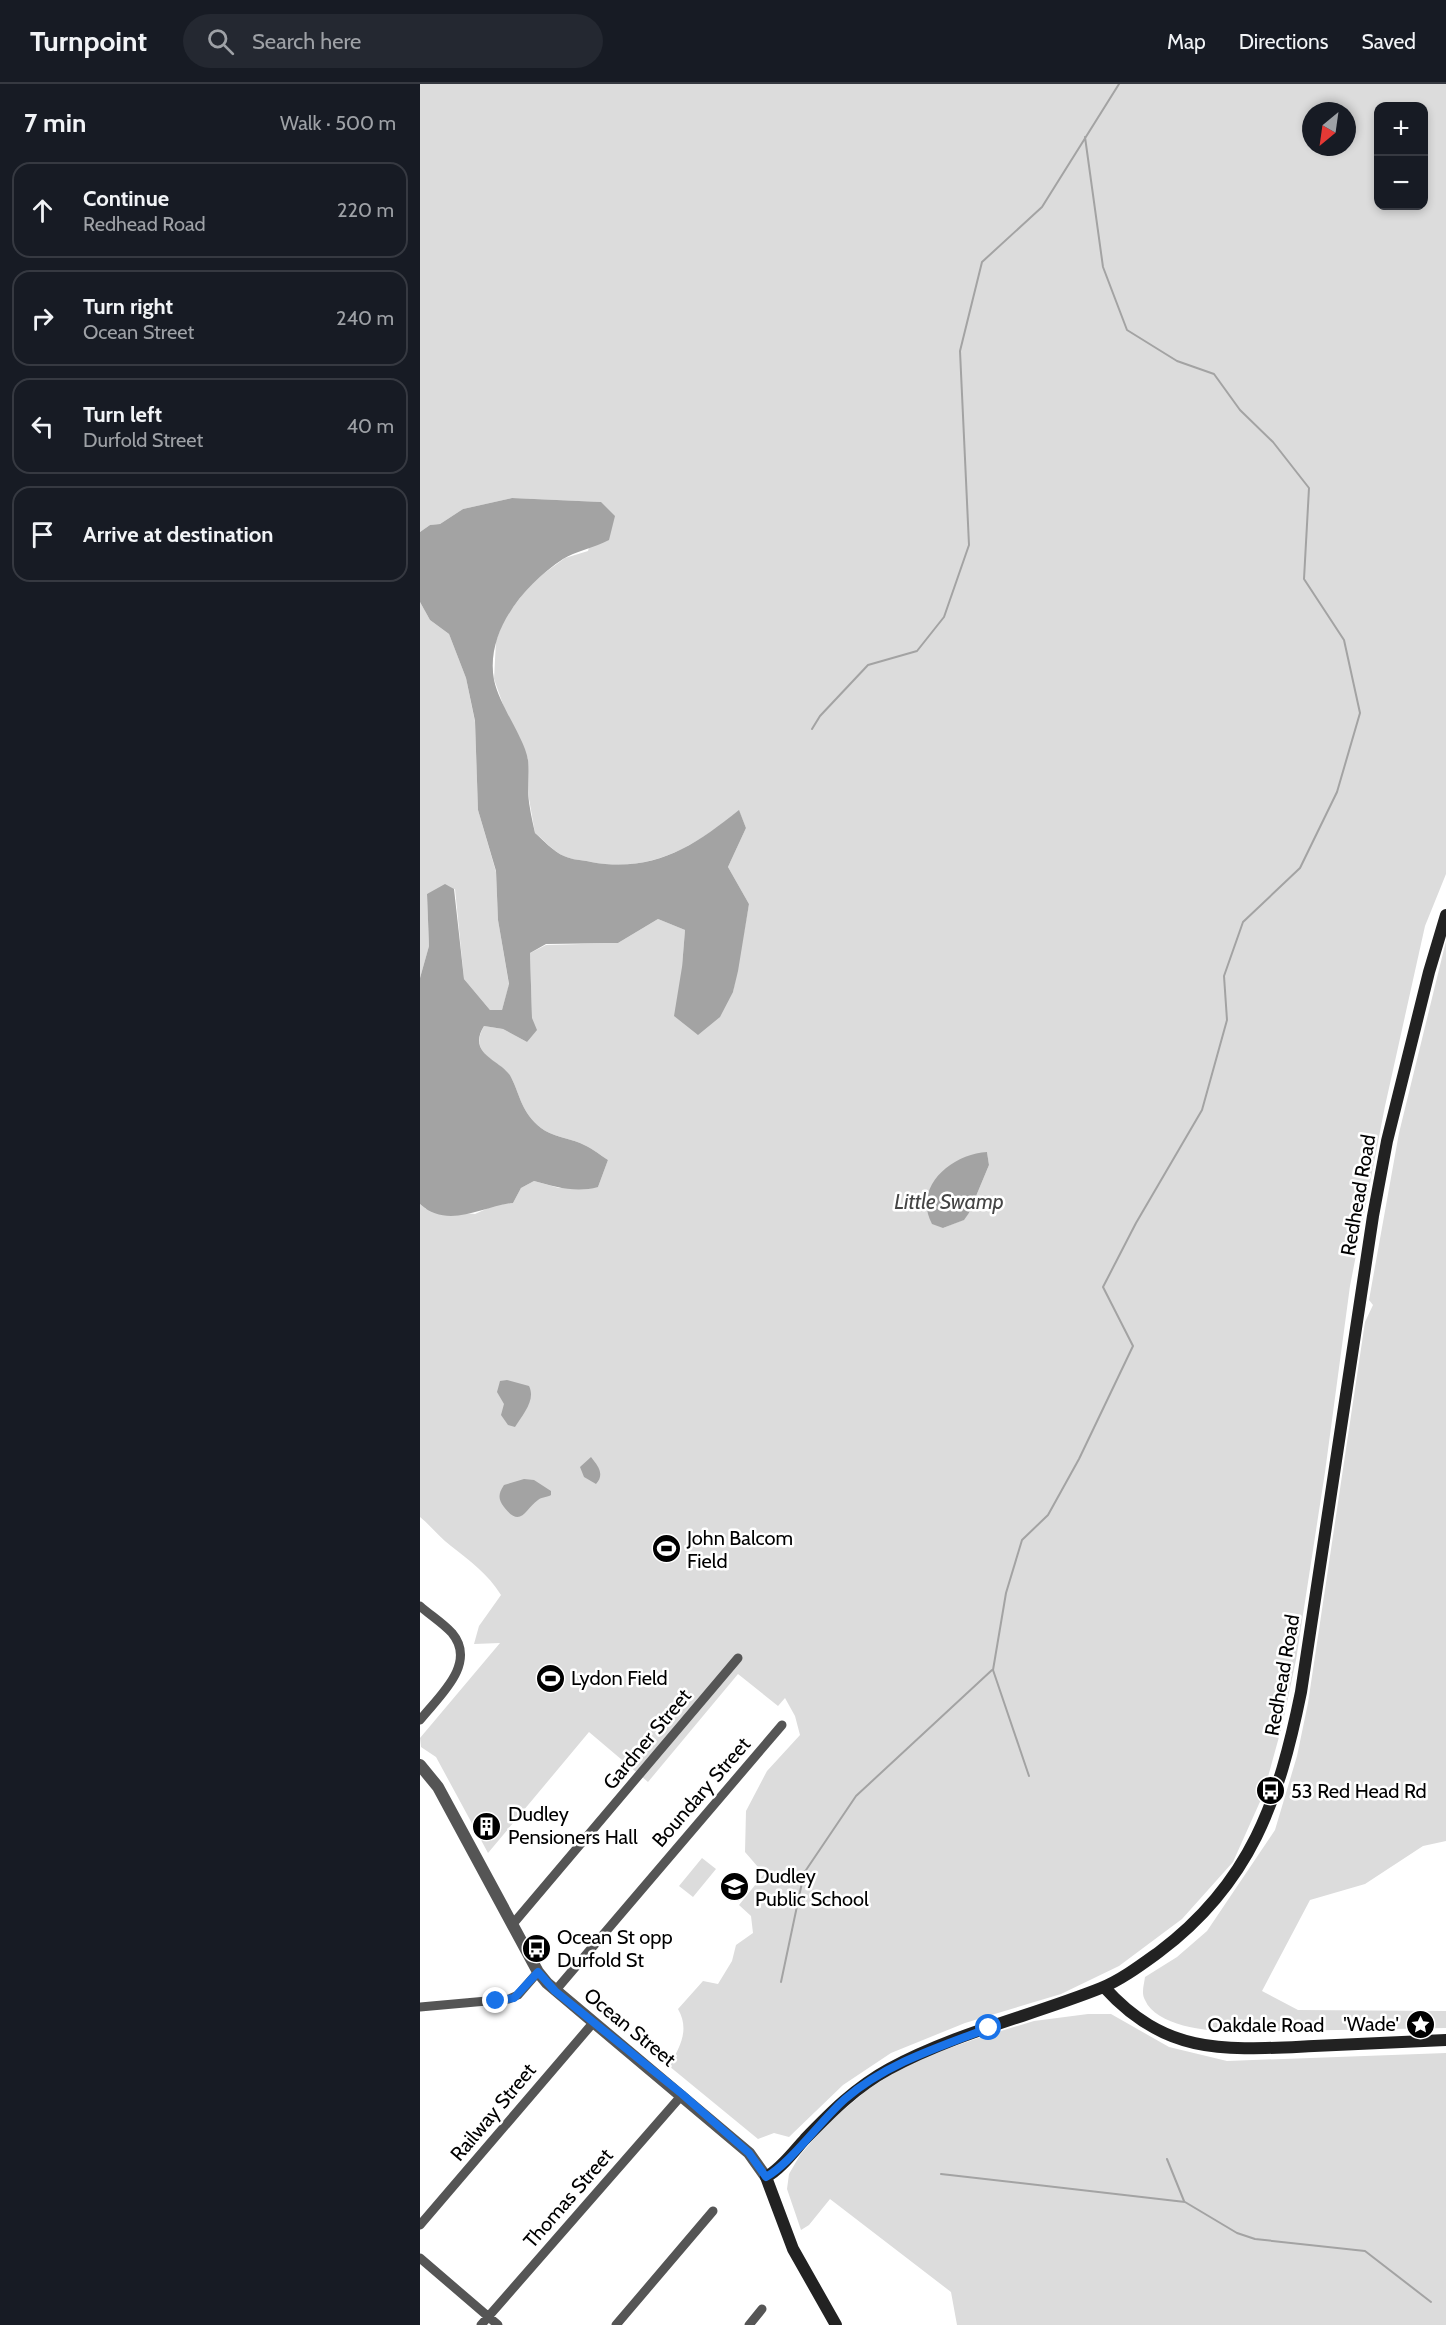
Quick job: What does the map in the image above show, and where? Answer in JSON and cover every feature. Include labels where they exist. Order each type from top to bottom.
[{"type":"main road","name":"Redhead Road","points":[[766,2177],[845,2099],[888,2070],[945,2045],[1104,1987],[1142,1964],[1176,1939],[1207,1909],[1230,1881],[1262,1827],[1285,1766],[1301,1692],[1373,1216],[1398,1096],[1429,972],[1446,915]]},
{"type":"main road","name":"Oakdale Road","points":[[1104,1987],[1122,2007],[1148,2025],[1182,2041],[1210,2048],[1266,2048],[1446,2040]]},
{"type":"main road","points":[[766,2177],[793,2249],[836,2325]]},
{"type":"street","points":[[420,1606],[453,1634],[460,1648],[461,1666],[420,1720]]},
{"type":"street","name":"Gardner Street","points":[[512,1925],[738,1658]]},
{"type":"street","name":"Boundary Street","points":[[555,1991],[782,1725]]},
{"type":"street","name":"Ocean Street","points":[[420,1765],[438,1787],[538,1972],[555,1991],[682,2094],[749,2153],[766,2177]]},
{"type":"street","points":[[420,2007],[509,1999],[518,1995],[538,1972]]},
{"type":"street","name":"Railway Street","points":[[420,2225],[593,2023]]},
{"type":"street","name":"Thomas Street","points":[[481,2325],[682,2094]]},
{"type":"street","points":[[616,2325],[713,2211]]},
{"type":"street","points":[[420,2258],[498,2325]]},
{"type":"street","points":[[749,2325],[762,2309]]},
{"type":"shaded area","points":[[420,84],[1446,84],[1446,874],[1425,926],[1385,1106],[1350,1286],[1325,1472],[1296,1660],[1282,1726],[1263,1795],[1233,1862],[1182,1919],[1119,1966],[1061,1994],[965,2023],[891,2053],[843,2085],[789,2137],[774,2133],[758,2139],[669,2066],[682,2038],[683,2024],[678,2009],[703,1981],[718,1984],[732,1961],[736,1945],[753,1933],[751,1916],[739,1905],[764,1874],[745,1852],[746,1811],[767,1771],[800,1735],[795,1716],[785,1698],[778,1706],[738,1674],[648,1782],[589,1732],[488,1853],[436,1757],[421,1747],[420,1738],[500,1643],[474,1644],[479,1626],[501,1595],[484,1574],[420,1517],[420,1204],[426,1209],[475,1214],[495,1205],[513,1203],[521,1188],[534,1181],[559,1188],[598,1187],[608,1160],[584,1145],[545,1131],[534,1122],[525,1110],[511,1077],[482,1051],[480,1036],[484,1026],[503,1029],[527,1042],[532,1018],[530,953],[546,945],[618,943],[658,919],[685,930],[682,967],[733,992],[749,904],[728,867],[746,828],[739,811],[688,846],[653,860],[633,864],[591,862],[567,857],[557,852],[535,833],[528,793],[528,759],[507,716],[494,679],[496,641],[504,619],[532,582],[565,558],[588,551],[601,502],[512,498],[463,509],[440,524],[430,525],[420,532]],"holes":[[[987,1152],[989,1165],[969,1213],[963,1220],[943,1228]]]},
{"type":"shaded area","points":[[420,602],[430,620],[449,634],[466,678],[475,722],[478,810],[496,872],[498,920],[509,985],[502,1010],[490,1010],[464,979],[455,889],[427,894],[429,946],[420,978]]},
{"type":"shaded area","points":[[1446,941],[1446,1841],[1423,1846],[1365,1884],[1310,1900],[1262,1991],[1298,2010],[1446,2011],[1446,2028],[1231,2032],[1183,2025],[1160,2016],[1151,2009],[1143,1995],[1145,1977],[1177,1957],[1207,1931],[1275,1830],[1297,1756],[1308,1703],[1365,1322],[1373,1305],[1369,1300],[1399,1133]]},
{"type":"shaded area","points":[[702,1858],[716,1869],[693,1897],[679,1886]]},
{"type":"shaded area","points":[[1088,2014],[1111,2014],[1169,2047],[1227,2061],[1446,2053],[1446,2325],[957,2325],[951,2292],[830,2199],[809,2225],[801,2230],[787,2189],[789,2174],[800,2155],[827,2124],[867,2090],[912,2061],[981,2037],[1034,2021]]},
{"type":"water","points":[[512,498],[601,502],[615,516],[609,540],[563,559],[522,595],[502,627],[496,644],[493,662],[494,680],[501,701],[526,751],[528,798],[535,833],[553,849],[567,857],[591,862],[634,864],[671,854],[688,846],[739,810],[746,828],[728,867],[749,904],[733,992],[720,1017],[698,1035],[674,1016],[685,930],[658,919],[618,943],[546,944],[530,953],[532,1018],[537,1030],[527,1042],[503,1029],[484,1026],[479,1044],[487,1056],[507,1071],[525,1110],[534,1122],[545,1131],[584,1145],[608,1160],[598,1187],[574,1189],[534,1181],[521,1188],[513,1203],[466,1214],[442,1215],[431,1212],[420,1204],[420,978],[429,946],[427,894],[445,884],[454,889],[464,979],[490,1010],[502,1010],[509,984],[498,920],[496,871],[478,810],[475,721],[466,678],[449,634],[430,620],[420,602],[420,532],[430,525],[440,524],[463,509]]},
{"type":"water","name":"Little Swamp","points":[[987,1152],[989,1165],[964,1220],[943,1228],[932,1224],[927,1210],[927,1197],[931,1185],[949,1166],[974,1154]]},
{"type":"water","points":[[507,1380],[529,1386],[531,1391],[528,1407],[515,1427],[508,1425],[501,1415],[504,1404],[497,1392],[500,1381]]},
{"type":"water","points":[[591,1457],[600,1473],[596,1484],[584,1477],[580,1467]]},
{"type":"water","points":[[524,1479],[534,1480],[551,1491],[551,1495],[539,1499],[519,1517],[510,1513],[502,1504],[500,1494],[504,1485]]},
{"type":"waterway","points":[[812,729],[820,716],[868,665],[917,651],[944,617],[969,545],[960,351],[982,262],[1042,207],[1119,84]]},
{"type":"waterway","points":[[1029,1776],[993,1670],[1006,1593],[1022,1540],[1048,1515],[1079,1459],[1133,1346],[1103,1287],[1136,1223],[1202,1110],[1227,1020],[1224,976],[1243,922],[1300,868],[1337,792],[1360,713],[1344,640],[1304,579],[1309,488],[1273,442],[1240,410],[1214,374],[1177,361],[1127,330],[1103,267],[1085,137]]},
{"type":"waterway","points":[[781,1982],[804,1873],[856,1796],[992,1670]]},
{"type":"waterway","points":[[1167,2159],[1184,2201]]},
{"type":"waterway","points":[[941,2174],[1185,2202],[1237,2233],[1255,2239],[1365,2251],[1431,2302]]},
{"type":"place","name":"John Balcom Field","points":[[666,1549]]},
{"type":"place","name":"Lydon Field","points":[[550,1678]]},
{"type":"place","name":"53 Red Head Rd","points":[[1270,1791]]},
{"type":"place","name":"Dudley Pensioners Hall","points":[[487,1826]]},
{"type":"place","name":"Dudley Public School","points":[[734,1887]]},
{"type":"place","name":"Ocean St opp Durfold St","points":[[536,1949]]},
{"type":"place","name":"'Wade'","points":[[1420,2024]]},
{"type":"route","points":[[496,2001],[514,1998],[538,1972],[555,1991],[682,2094],[749,2153],[766,2177],[772,2174],[845,2099],[866,2084],[912,2058],[989,2028]]}]
